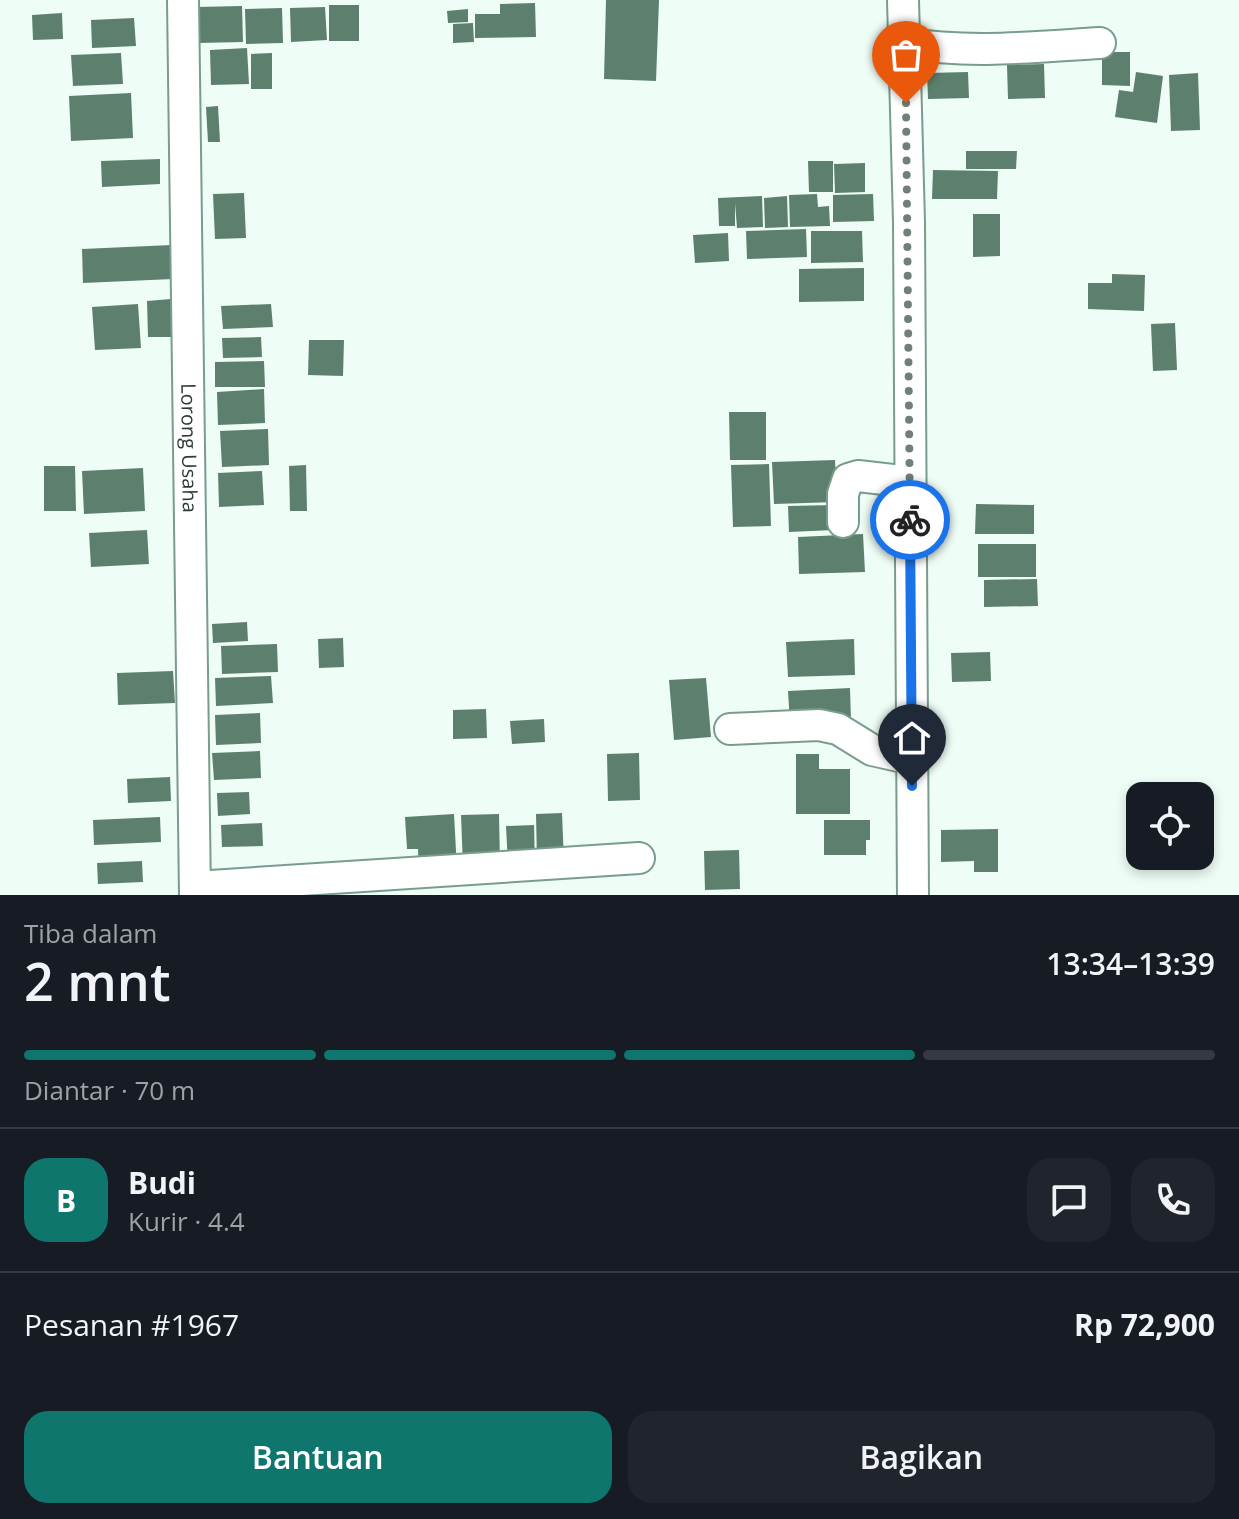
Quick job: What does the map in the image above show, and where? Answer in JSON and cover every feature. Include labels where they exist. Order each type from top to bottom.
[{"type":"street","name":"Lorong Usaha","points":[[183,0],[195,891]]},
{"type":"street","points":[[903,0],[909,222],[913,895]]},
{"type":"street","points":[[904,43],[978,51],[1100,43]]},
{"type":"street","points":[[843,522],[843,494],[848,479],[858,476],[910,482]]},
{"type":"street","points":[[730,729],[819,725],[838,729],[872,750],[912,759]]},
{"type":"street","points":[[195,891],[639,858]]},
{"type":"building","points":[[606,0],[659,0],[656,81],[604,79]]},
{"type":"building","points":[[535,3],[536,37],[475,38],[475,14],[500,14],[500,4]]},
{"type":"building","points":[[329,5],[359,5],[359,41],[329,41]]},
{"type":"building","points":[[242,6],[243,42],[198,43],[197,7]]},
{"type":"building","points":[[325,7],[327,40],[291,42],[290,8]]},
{"type":"building","points":[[282,8],[283,43],[246,44],[245,9]]},
{"type":"building","points":[[468,9],[468,22],[448,23],[447,11]]},
{"type":"building","points":[[62,13],[63,39],[33,40],[32,15]]},
{"type":"building","points":[[134,18],[136,46],[92,48],[91,20]]},
{"type":"building","points":[[473,23],[474,42],[453,43],[453,24]]},
{"type":"building","points":[[247,48],[249,84],[211,85],[210,50]]},
{"type":"building","points":[[1102,52],[1130,52],[1130,86],[1102,85]]},
{"type":"building","points":[[121,53],[123,84],[73,86],[71,55]]},
{"type":"building","points":[[272,53],[272,89],[251,89],[251,54]]},
{"type":"building","points":[[1044,64],[1045,98],[1008,99],[1007,65]]},
{"type":"building","points":[[968,72],[969,98],[928,99],[927,73]]},
{"type":"building","points":[[1136,72],[1163,76],[1157,123],[1115,117],[1119,90],[1133,92]]},
{"type":"building","points":[[1198,73],[1200,130],[1171,131],[1169,75]]},
{"type":"building","points":[[131,93],[133,138],[71,141],[69,96]]},
{"type":"building","points":[[218,106],[220,142],[208,142],[206,107]]},
{"type":"building","points":[[966,151],[1017,151],[1016,169],[966,169]]},
{"type":"building","points":[[160,159],[160,184],[102,187],[101,161]]},
{"type":"building","points":[[808,161],[833,161],[833,192],[809,192]]},
{"type":"building","points":[[865,163],[865,192],[835,193],[834,164]]},
{"type":"building","points":[[933,170],[998,171],[997,199],[932,199]]},
{"type":"building","points":[[244,193],[246,238],[215,239],[213,194]]},
{"type":"building","points":[[817,194],[818,207],[829,206],[830,226],[790,227],[789,195]]},
{"type":"building","points":[[873,194],[874,221],[833,222],[833,195]]},
{"type":"building","points":[[762,196],[763,227],[737,228],[735,203],[735,226],[719,226],[718,198]]},
{"type":"building","points":[[787,196],[788,227],[765,228],[764,198]]},
{"type":"building","points":[[973,214],[1000,214],[1000,256],[973,257]]},
{"type":"building","points":[[806,229],[807,257],[747,259],[746,231]]},
{"type":"building","points":[[811,231],[862,231],[863,262],[811,263]]},
{"type":"building","points":[[728,233],[729,261],[695,263],[693,235]]},
{"type":"building","points":[[172,245],[173,279],[83,283],[82,249]]},
{"type":"building","points":[[864,268],[864,301],[799,302],[799,269]]},
{"type":"building","points":[[1112,274],[1145,275],[1144,311],[1088,309],[1088,283],[1112,283]]},
{"type":"building","points":[[171,299],[172,337],[148,337],[147,301]]},
{"type":"building","points":[[138,304],[141,348],[95,350],[92,307]]},
{"type":"building","points":[[271,304],[273,327],[223,329],[221,306]]},
{"type":"building","points":[[1175,323],[1177,370],[1153,371],[1151,324]]},
{"type":"building","points":[[261,337],[262,357],[223,358],[222,338]]},
{"type":"building","points":[[309,340],[344,340],[343,376],[308,375]]},
{"type":"building","points":[[264,361],[265,387],[215,387],[215,362]]},
{"type":"building","points":[[264,389],[265,423],[218,425],[217,392]]},
{"type":"building","points":[[729,412],[766,412],[766,460],[730,460]]},
{"type":"building","points":[[268,429],[269,465],[222,467],[220,431]]},
{"type":"building","points":[[835,460],[837,502],[774,504],[772,462]]},
{"type":"building","points":[[769,464],[771,526],[733,527],[731,465]]},
{"type":"building","points":[[306,465],[307,511],[290,511],[289,466]]},
{"type":"building","points":[[44,466],[75,466],[76,511],[44,511]]},
{"type":"building","points":[[143,468],[145,511],[84,514],[82,471]]},
{"type":"building","points":[[262,471],[264,505],[219,507],[218,473]]},
{"type":"building","points":[[976,504],[1034,505],[1034,534],[975,534]]},
{"type":"building","points":[[833,505],[834,530],[789,532],[788,506]]},
{"type":"building","points":[[147,530],[149,564],[91,567],[89,533]]},
{"type":"building","points":[[863,534],[865,572],[799,574],[798,537]]},
{"type":"building","points":[[978,544],[1036,544],[1036,577],[978,577]]},
{"type":"building","points":[[1037,579],[1038,606],[984,607],[984,580]]},
{"type":"building","points":[[247,622],[248,641],[213,643],[212,624]]},
{"type":"building","points":[[343,638],[344,667],[319,668],[318,639]]},
{"type":"building","points":[[854,639],[855,675],[788,677],[786,642]]},
{"type":"building","points":[[277,644],[278,672],[222,674],[221,646]]},
{"type":"building","points":[[990,652],[991,681],[952,682],[951,653]]},
{"type":"building","points":[[173,671],[175,703],[118,705],[117,673]]},
{"type":"building","points":[[271,676],[273,703],[216,706],[215,678]]},
{"type":"building","points":[[706,678],[711,737],[674,740],[669,680]]},
{"type":"building","points":[[850,688],[851,721],[790,724],[788,691]]},
{"type":"building","points":[[486,709],[487,738],[453,739],[453,710]]},
{"type":"building","points":[[260,713],[261,743],[216,745],[215,715]]},
{"type":"building","points":[[544,719],[545,742],[512,744],[510,721]]},
{"type":"building","points":[[260,751],[261,778],[214,780],[212,753]]},
{"type":"building","points":[[639,753],[640,800],[608,801],[607,754]]},
{"type":"building","points":[[796,754],[819,754],[819,769],[850,769],[850,814],[796,814]]},
{"type":"building","points":[[170,777],[171,801],[128,803],[127,779]]},
{"type":"building","points":[[249,792],[250,814],[218,816],[217,793]]},
{"type":"building","points":[[562,813],[564,862],[537,863],[536,814]]},
{"type":"building","points":[[454,814],[457,869],[419,872],[418,849],[407,849],[405,817]]},
{"type":"building","points":[[499,814],[500,866],[463,867],[461,815]]},
{"type":"building","points":[[160,817],[161,842],[94,845],[93,820]]},
{"type":"building","points":[[824,820],[870,820],[866,855],[824,855]]},
{"type":"building","points":[[262,823],[263,846],[222,847],[221,825]]},
{"type":"building","points":[[534,825],[535,864],[508,865],[506,826]]},
{"type":"building","points":[[998,829],[998,872],[974,872],[974,861],[941,862],[941,830]]},
{"type":"building","points":[[739,850],[740,889],[705,890],[704,851]]},
{"type":"building","points":[[142,861],[143,882],[98,884],[97,863]]},
{"type":"way so far","points":[[906,103],[910,520]]},
{"type":"route","points":[[910,520],[912,786]]}]
